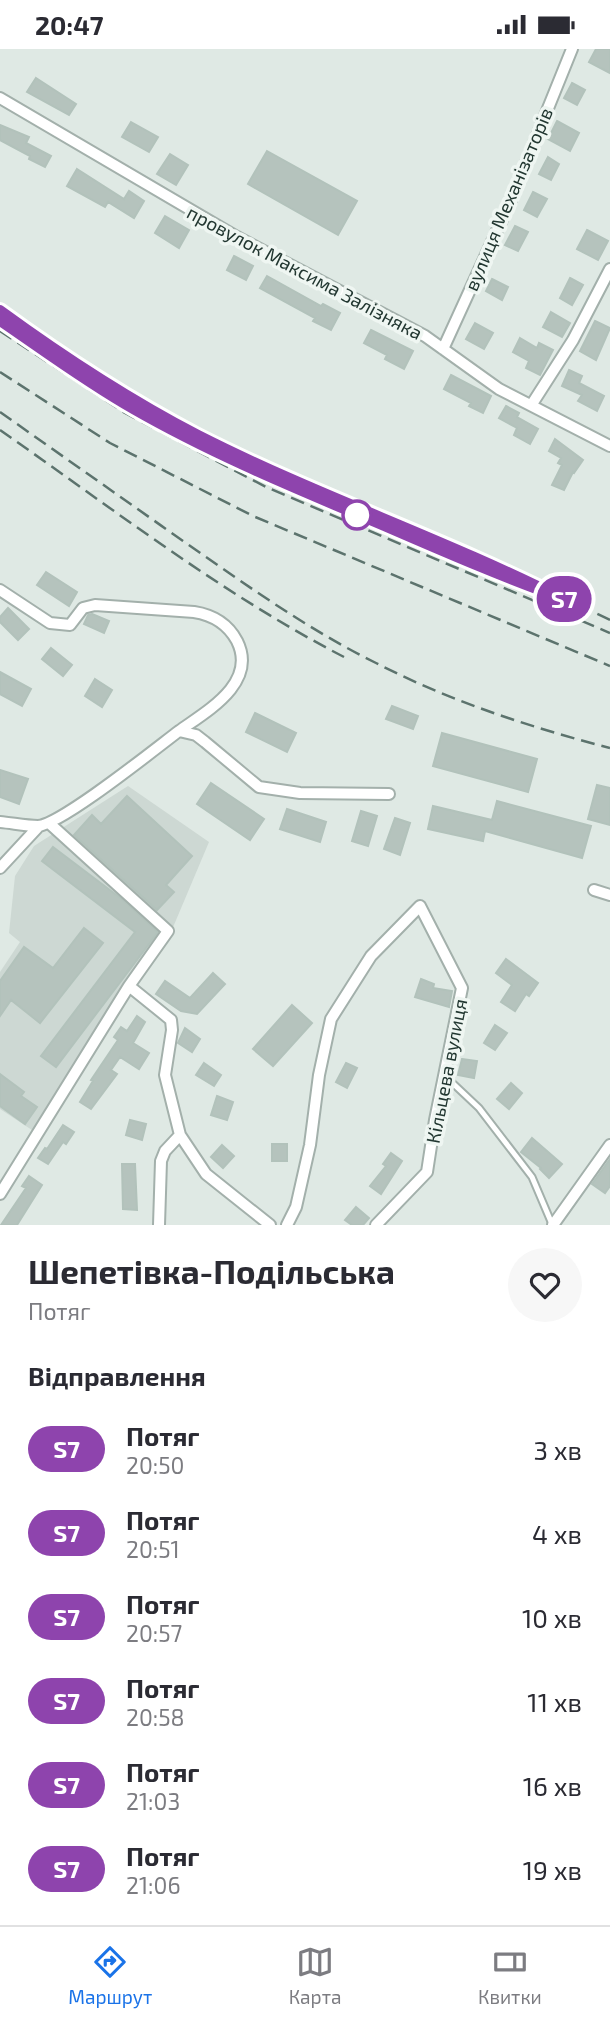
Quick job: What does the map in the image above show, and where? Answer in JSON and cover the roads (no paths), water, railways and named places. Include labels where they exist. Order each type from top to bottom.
[{"type":"street","name":"вулиця Механізаторів","points":[[443,349],[511,200],[572,49]]},
{"type":"street","name":"провулок Максима Залізняка","points":[[0,98],[237,237],[425,336],[499,389],[610,446]]},
{"type":"street","points":[[532,404],[573,340],[610,269]]},
{"type":"street","points":[[0,590],[50,623],[70,625],[83,608],[95,605],[206,614],[226,626],[243,657],[238,682],[216,704],[90,798],[44,824],[0,869]]},
{"type":"street","points":[[179,731],[196,735],[205,741],[260,787],[300,793],[388,794]]},
{"type":"street","points":[[0,822],[44,824],[168,931],[129,986],[0,1193]]},
{"type":"street","points":[[594,890],[610,895]]},
{"type":"street","name":"Кільцева вулиця","points":[[287,1225],[296,1207],[310,1145],[318,1075],[331,1019],[372,957],[420,906],[462,988],[427,1172],[376,1225]]},
{"type":"street","points":[[129,986],[171,1020],[165,1075],[180,1135],[206,1174],[271,1225]]},
{"type":"street","points":[[159,1225],[161,1161],[165,1151],[180,1135]]},
{"type":"street","points":[[553,1225],[610,1145]]},
{"type":"lane","points":[[444,1075],[479,1108],[531,1177],[553,1225]]},
{"type":"railway","points":[[0,310],[128,396],[197,434],[273,470],[504,569],[610,620]]},
{"type":"railway","points":[[0,331],[125,413],[266,487],[610,633]]},
{"type":"railway","points":[[0,372],[110,443],[253,516],[610,666]]},
{"type":"railway","points":[[0,412],[253,590],[350,650],[461,701],[520,722],[610,748]]},
{"type":"railway","points":[[0,430],[211,578],[344,657]]},
{"type":"train","name":"S7","points":[[0,310],[128,396],[197,434],[273,470],[504,569],[566,600],[502,576],[259,473],[192,441],[132,409],[62,365],[0,321]]}]
